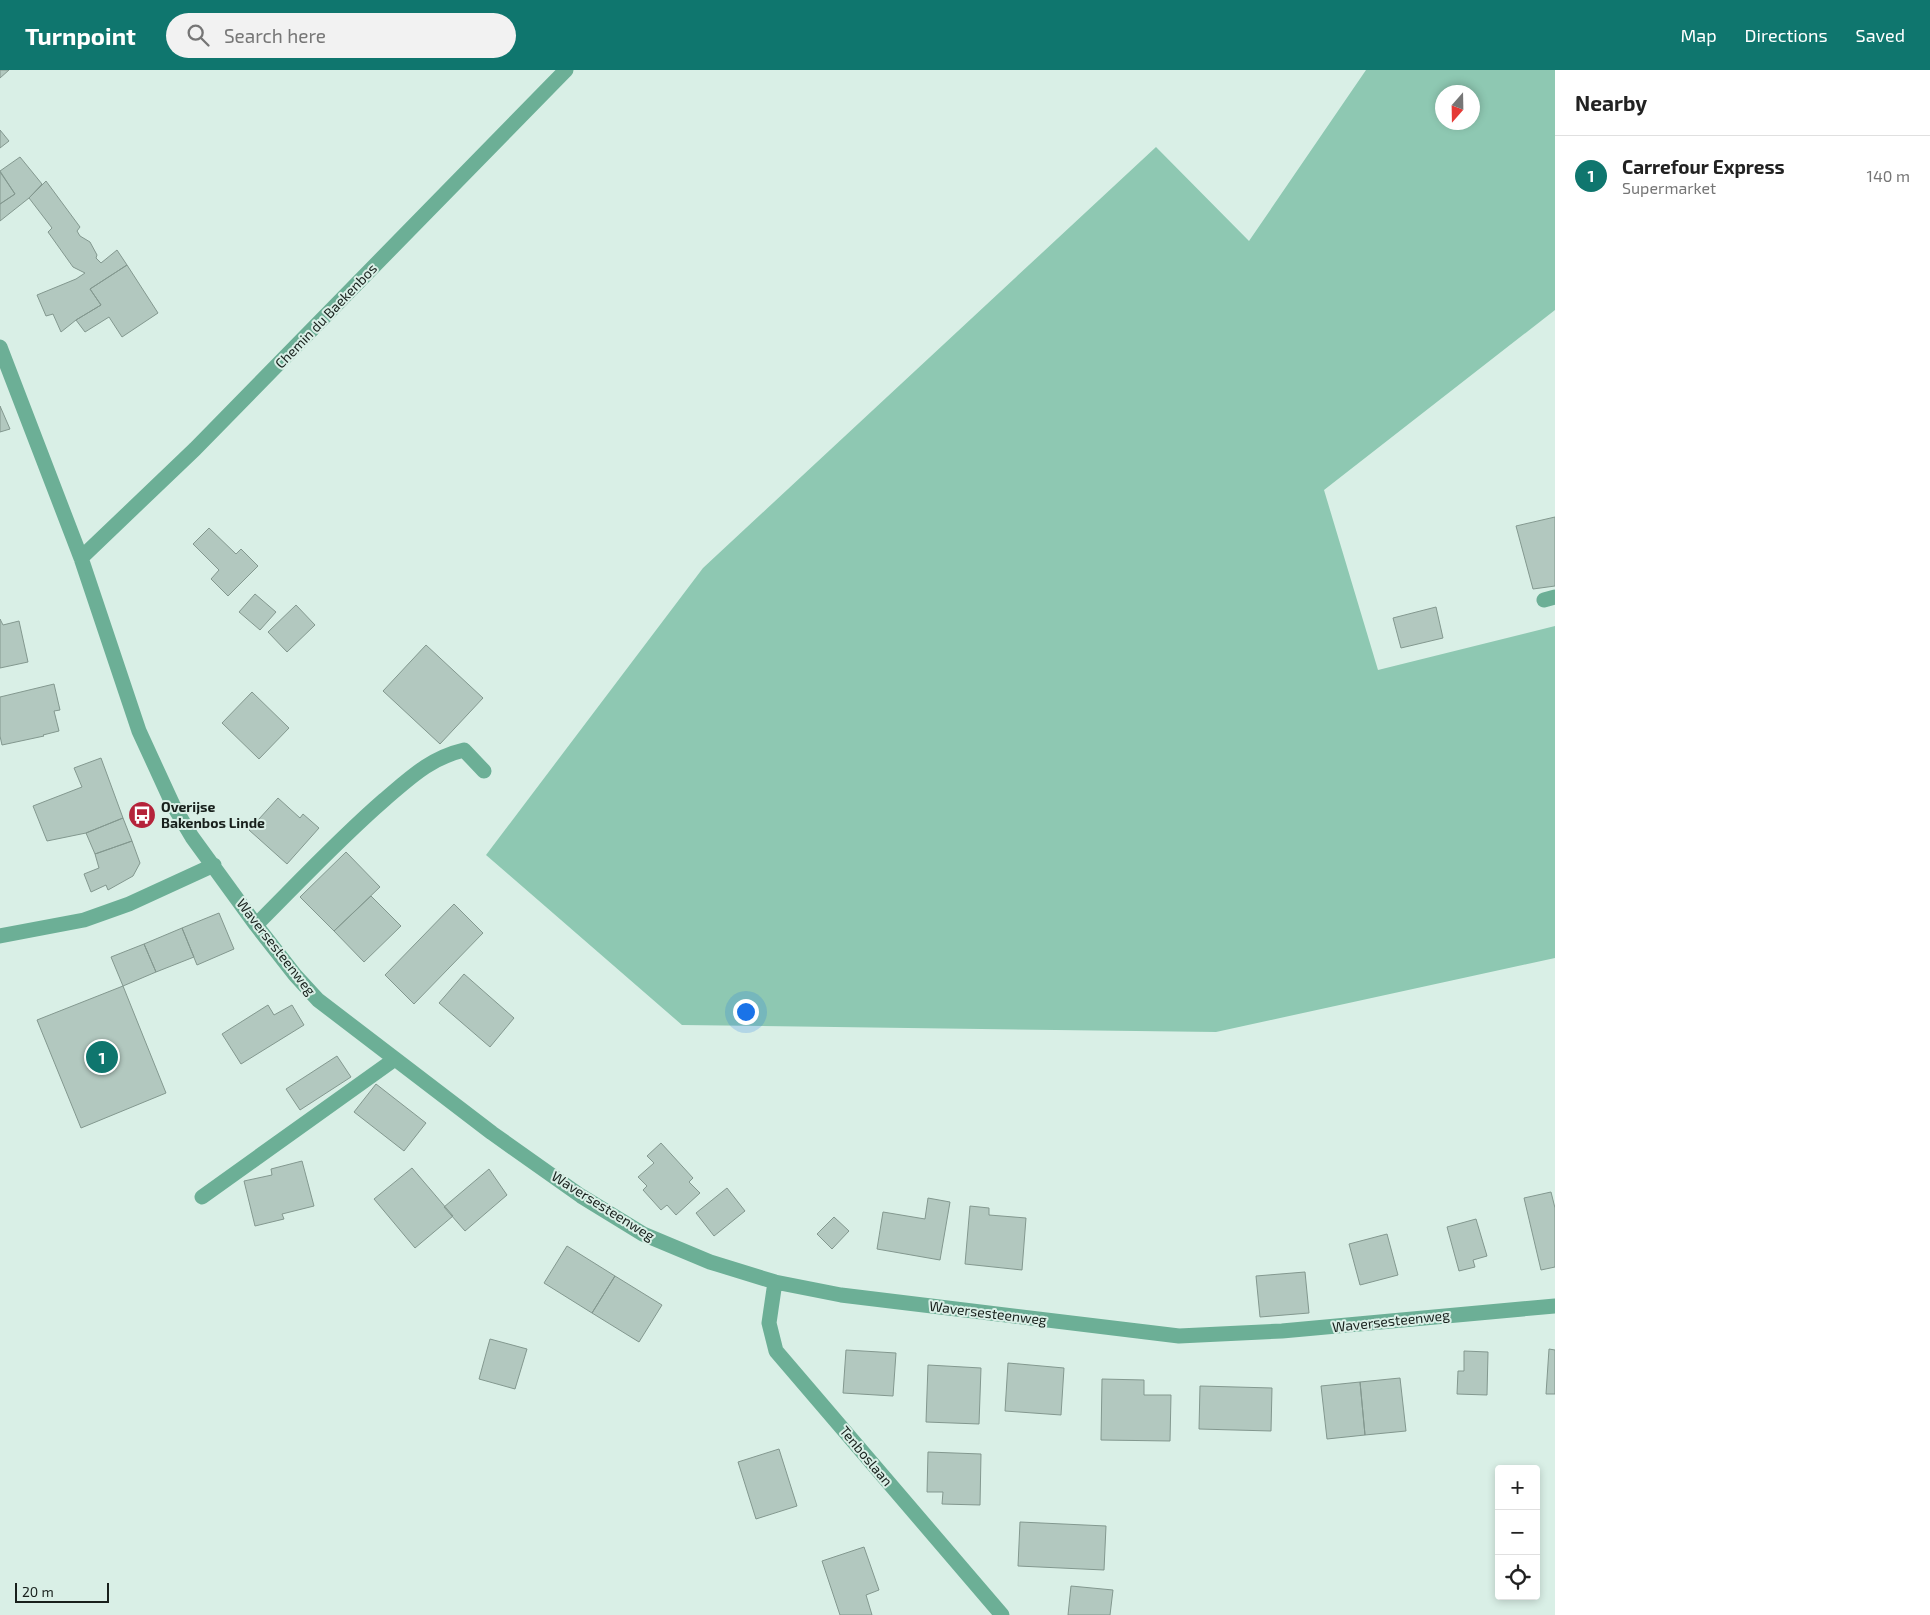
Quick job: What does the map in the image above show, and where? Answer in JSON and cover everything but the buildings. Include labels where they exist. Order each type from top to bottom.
[{"type":"street","name":"Chemin du Baekenbos","points":[[81,560],[195,449],[566,70]]},
{"type":"street","name":"Waversesteenweg","points":[[0,347],[81,560],[139,731],[174,805],[192,836],[294,975],[318,1000],[581,1196],[643,1234],[710,1262],[775,1282],[841,1294],[1179,1336],[1282,1332],[1555,1306]]},
{"type":"street","points":[[256,925],[354,826],[423,767],[446,754],[464,750],[484,771]]},
{"type":"street","points":[[0,936],[84,920],[129,904],[214,865]]},
{"type":"street","points":[[202,1197],[395,1059]]},
{"type":"street","name":"Tenboslaan","points":[[775,1282],[769,1323],[776,1351],[1002,1615]]},
{"type":"green space","points":[[1366,70],[1555,70],[1555,310],[1324,490],[1378,670],[1555,626],[1555,958],[1216,1032],[682,1025],[486,855],[703,568],[1156,147],[1249,241]]},
{"type":"place","name":"Overijse Bakenbos Linde","points":[[142,815]]},
{"type":"place","name":"Carrefour Express","points":[[102,1057]]}]
